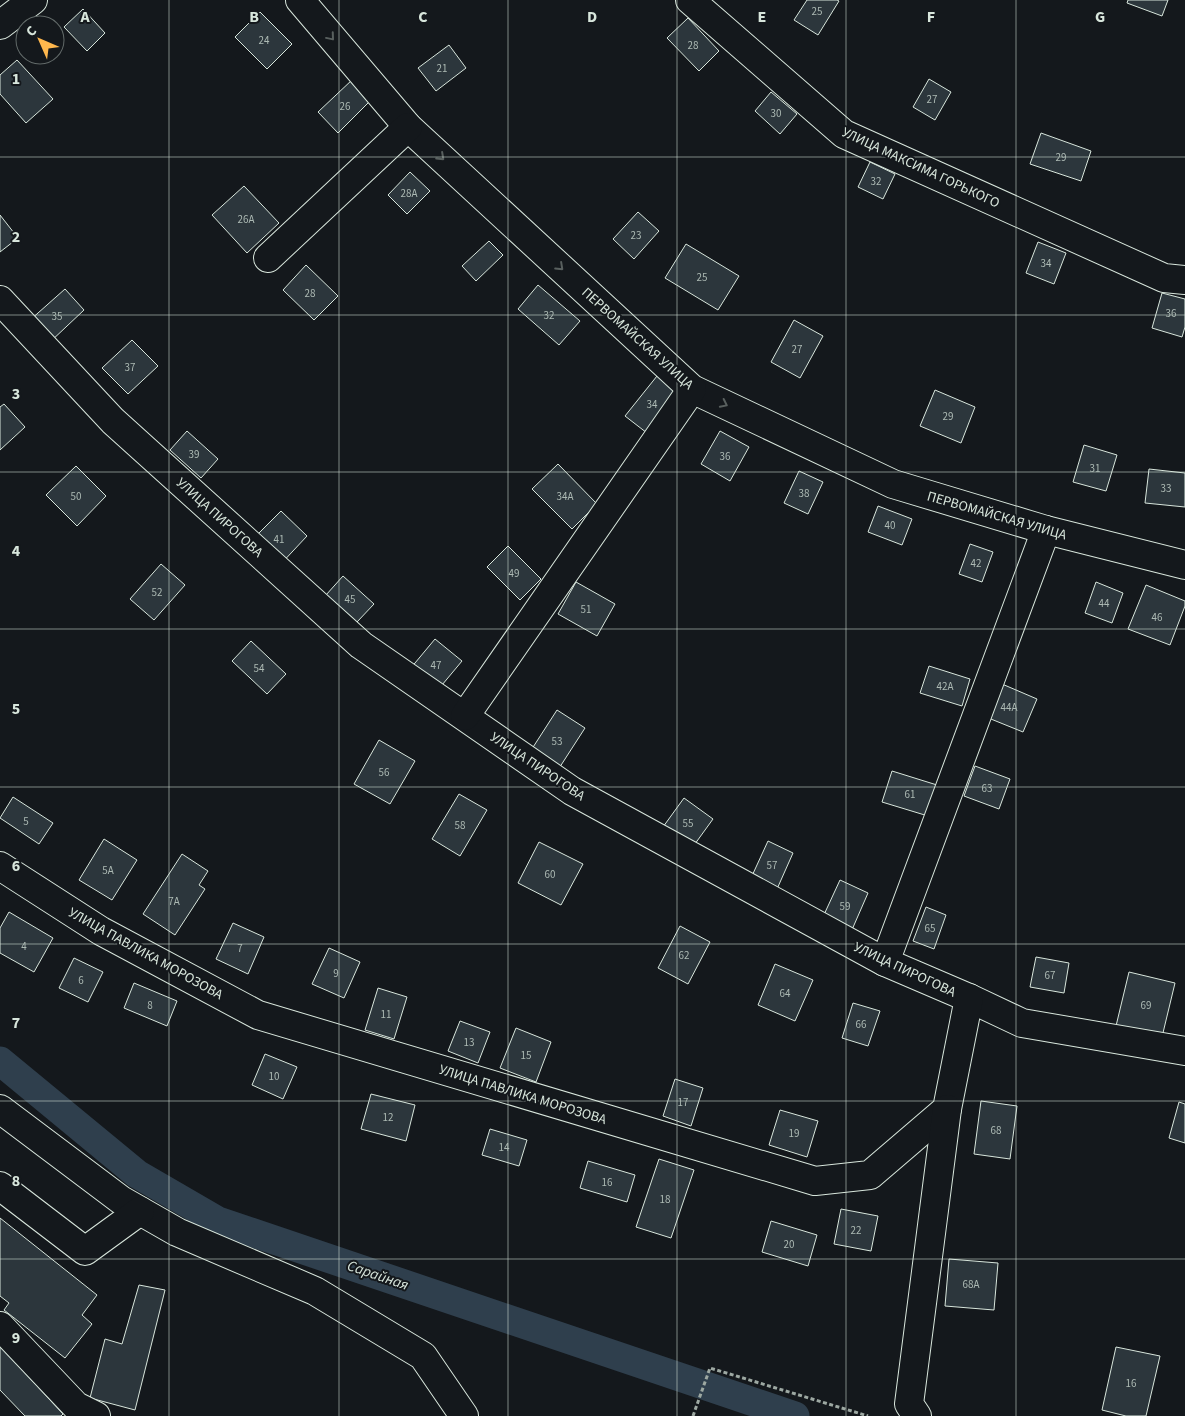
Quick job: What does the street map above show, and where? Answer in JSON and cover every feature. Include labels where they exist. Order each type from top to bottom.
[{"type":"street","points":[[0,25],[33,0]]},
{"type":"street","name":"ПЕРВОМАЙСКАЯ УЛИЦА","points":[[300,0],[408,127],[692,389],[893,484],[1046,530],[1185,565]]},
{"type":"street","name":"УЛИЦА МАКСИМА ГОРЬКОГО","points":[[690,0],[844,134],[1164,278],[1185,280]]},
{"type":"street","points":[[268,258],[408,127]]},
{"type":"street","name":"УЛИЦА ПИРОГОВА","points":[[0,300],[113,421],[361,644],[572,791],[885,962],[969,998],[1022,1024],[1185,1051]]},
{"type":"street","points":[[465,716],[692,389]]},
{"type":"street","points":[[885,962],[1046,530]]},
{"type":"street","name":"УЛИЦА ПАВЛИКА МОРОЗОВА","points":[[0,866],[101,931],[258,1015],[815,1180],[870,1175],[947,1109]]},
{"type":"street","points":[[917,1416],[909,1404],[947,1109],[969,998]]},
{"type":"street","points":[[0,1109],[121,1200],[177,1232],[316,1291],[423,1356],[464,1416]]},
{"type":"street","points":[[0,1186],[85,1250],[140,1211]]},
{"type":"street","points":[[0,1326],[76,1406],[96,1416]]},
{"type":"path","points":[[693,1416],[710,1368],[868,1416]]},
{"type":"building","points":[[807,0],[839,1],[818,35],[794,20]]},
{"type":"building","points":[[1128,0],[1168,0],[1162,16],[1127,3]]},
{"type":"building","points":[[83,9],[105,33],[87,51],[65,26]]},
{"type":"building","points":[[260,12],[292,44],[267,69],[235,37]]},
{"type":"building","points":[[688,18],[719,51],[699,71],[667,38]]},
{"type":"building","points":[[449,45],[466,68],[436,91],[418,68]]},
{"type":"building","points":[[15,62],[15,65],[22,65],[53,99],[26,123],[0,94],[0,75]]},
{"type":"building","points":[[353,79],[372,99],[338,133],[318,112]]},
{"type":"building","points":[[929,79],[951,92],[935,120],[913,107]]},
{"type":"building","points":[[771,92],[797,114],[780,134],[755,111]]},
{"type":"building","points":[[1041,133],[1091,151],[1081,181],[1030,164]]},
{"type":"building","points":[[870,162],[895,174],[883,199],[858,187]]},
{"type":"building","points":[[410,172],[430,191],[407,214],[388,195]]},
{"type":"building","points":[[244,186],[279,223],[247,253],[212,215]]},
{"type":"building","points":[[638,212],[659,231],[634,259],[613,239]]},
{"type":"building","points":[[0,215],[18,238],[0,252]]},
{"type":"building","points":[[489,241],[503,255],[476,281],[462,266]]},
{"type":"building","points":[[1038,242],[1066,253],[1054,284],[1026,273]]},
{"type":"building","points":[[686,244],[739,276],[718,310],[665,278]]},
{"type":"building","points":[[306,265],[338,296],[314,320],[283,290]]},
{"type":"building","points":[[538,285],[580,321],[559,345],[518,309]]},
{"type":"building","points":[[65,289],[84,310],[49,343],[29,321]]},
{"type":"building","points":[[1162,293],[1185,299],[1185,327],[1182,337],[1152,328]]},
{"type":"building","points":[[794,320],[823,336],[800,378],[771,362]]},
{"type":"building","points":[[132,340],[158,366],[128,394],[102,368]]},
{"type":"building","points":[[657,376],[678,392],[647,433],[625,416]]},
{"type":"building","points":[[935,390],[975,407],[961,443],[920,426]]},
{"type":"building","points":[[4,404],[25,427],[0,450],[0,407]]},
{"type":"building","points":[[187,431],[218,459],[201,478],[170,450]]},
{"type":"building","points":[[720,431],[749,447],[730,481],[701,464]]},
{"type":"building","points":[[1084,445],[1117,455],[1106,491],[1073,482]]},
{"type":"building","points":[[558,464],[597,504],[572,529],[532,489]]},
{"type":"building","points":[[76,466],[106,496],[77,526],[46,495]]},
{"type":"building","points":[[1149,469],[1185,473],[1185,507],[1145,503]]},
{"type":"building","points":[[799,471],[823,482],[808,514],[784,503]]},
{"type":"building","points":[[878,506],[912,519],[902,545],[868,532]]},
{"type":"building","points":[[281,511],[307,536],[278,567],[251,541]]},
{"type":"building","points":[[970,544],[993,552],[982,582],[959,574]]},
{"type":"building","points":[[508,546],[541,579],[520,600],[487,567]]},
{"type":"building","points":[[161,564],[185,585],[154,620],[130,599]]},
{"type":"building","points":[[343,576],[374,604],[357,622],[326,595]]},
{"type":"building","points":[[576,582],[615,604],[597,636],[558,614]]},
{"type":"building","points":[[1096,582],[1123,593],[1112,623],[1085,613]]},
{"type":"building","points":[[1146,585],[1185,601],[1185,606],[1170,645],[1128,629]]},
{"type":"building","points":[[435,639],[462,661],[437,691],[410,669]]},
{"type":"building","points":[[251,641],[286,674],[267,694],[232,661]]},
{"type":"building","points":[[929,666],[970,679],[962,706],[920,693]]},
{"type":"building","points":[[995,681],[1037,699],[1023,732],[981,715]]},
{"type":"building","points":[[557,710],[585,728],[556,773],[528,755]]},
{"type":"building","points":[[379,740],[415,761],[390,804],[354,784]]},
{"type":"building","points":[[975,766],[1010,779],[999,809],[964,796]]},
{"type":"building","points":[[892,771],[937,785],[928,816],[882,802]]},
{"type":"building","points":[[459,794],[487,810],[460,856],[432,839]]},
{"type":"building","points":[[13,797],[53,823],[39,844],[0,818]]},
{"type":"building","points":[[684,798],[713,819],[692,848],[663,827]]},
{"type":"building","points":[[104,839],[137,860],[112,900],[79,880]]},
{"type":"building","points":[[768,841],[793,853],[777,889],[751,878]]},
{"type":"building","points":[[539,842],[583,864],[561,905],[518,883]]},
{"type":"building","points":[[182,854],[208,871],[199,885],[205,889],[175,935],[143,914]]},
{"type":"building","points":[[840,880],[868,893],[851,932],[822,919]]},
{"type":"building","points":[[926,907],[946,915],[934,949],[913,941]]},
{"type":"building","points":[[9,912],[53,938],[34,972],[0,953],[0,928]]},
{"type":"building","points":[[233,923],[264,937],[248,974],[216,959]]},
{"type":"building","points":[[680,926],[710,942],[688,984],[658,968]]},
{"type":"building","points":[[329,948],[360,962],[344,998],[312,984]]},
{"type":"building","points":[[1036,957],[1069,963],[1064,993],[1030,987]]},
{"type":"building","points":[[74,958],[103,972],[88,1002],[59,988]]},
{"type":"building","points":[[775,964],[813,980],[795,1021],[758,1005]]},
{"type":"building","points":[[1129,972],[1175,983],[1162,1037],[1116,1026]]},
{"type":"building","points":[[134,983],[177,1001],[167,1026],[124,1008]]},
{"type":"building","points":[[378,988],[407,997],[394,1039],[365,1030]]},
{"type":"building","points":[[853,1003],[880,1011],[868,1046],[842,1038]]},
{"type":"building","points":[[460,1021],[490,1032],[478,1063],[448,1051]]},
{"type":"building","points":[[516,1028],[551,1042],[536,1082],[500,1068]]},
{"type":"building","points":[[265,1054],[297,1067],[283,1099],[252,1085]]},
{"type":"building","points":[[675,1079],[703,1088],[691,1126],[663,1116]]},
{"type":"building","points":[[371,1094],[415,1105],[406,1141],[361,1129]]},
{"type":"building","points":[[981,1101],[1017,1106],[1010,1159],[974,1154]]},
{"type":"building","points":[[1179,1102],[1185,1104],[1185,1143],[1169,1138]]},
{"type":"building","points":[[780,1110],[818,1121],[807,1157],[769,1145]]},
{"type":"building","points":[[490,1129],[527,1140],[519,1166],[482,1155]]},
{"type":"building","points":[[659,1159],[694,1170],[671,1238],[636,1227]]},
{"type":"building","points":[[588,1161],[635,1175],[627,1202],[580,1188]]},
{"type":"building","points":[[841,1209],[878,1216],[871,1251],[834,1244]]},
{"type":"building","points":[[0,1218],[97,1295],[82,1315],[92,1324],[65,1358],[4,1310],[9,1303],[0,1296]]},
{"type":"building","points":[[771,1221],[817,1235],[808,1266],[762,1252]]},
{"type":"building","points":[[949,1259],[998,1263],[994,1310],[945,1306]]},
{"type":"building","points":[[139,1285],[165,1290],[135,1410],[90,1398],[105,1339],[122,1344]]},
{"type":"building","points":[[0,1346],[63,1414],[61,1416],[25,1416],[0,1390]]},
{"type":"building","points":[[1116,1347],[1160,1356],[1146,1416],[1126,1416],[1102,1410]]},
{"type":"waterway","name":"Сарайная","points":[[0,1061],[137,1174],[218,1221],[795,1416]]}]
